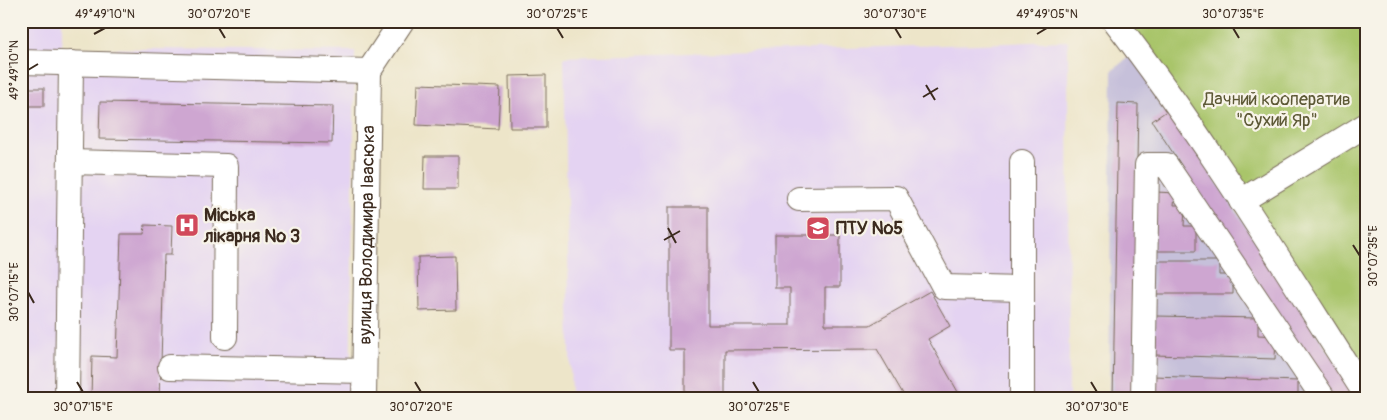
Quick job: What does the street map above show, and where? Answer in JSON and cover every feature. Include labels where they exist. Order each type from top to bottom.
[{"type":"street","points":[[21,62],[369,71],[402,21]]},
{"type":"street","points":[[1115,21],[1140,54],[1241,201],[1366,395]]},
{"type":"street","points":[[67,399],[71,63]]},
{"type":"street","name":"вулиця Володимира Івасюка","points":[[364,399],[369,71]]},
{"type":"street","points":[[1241,201],[1366,125]]},
{"type":"street","points":[[70,162],[226,166],[224,337]]},
{"type":"street","points":[[1022,162],[1022,399]]},
{"type":"street","points":[[1143,399],[1147,165],[1166,165],[1324,399]]},
{"type":"street","points":[[799,199],[896,198],[944,287],[1022,289]]},
{"type":"street","points":[[170,367],[364,371]]},
{"type":"shaded area","name":"Міська лікарня № 3","points":[[21,21],[62,21],[62,48],[355,51],[350,399],[21,399]]},
{"type":"shaded area","name":"ПТУ №5","points":[[1068,41],[1069,399],[571,399],[564,57]]},
{"type":"shaded area","points":[[1133,53],[1361,399],[1109,399],[1112,71]]},
{"type":"green space","name":"Дачний кооператив \"Сухий Яр\"","points":[[1105,21],[1366,21],[1366,399],[1133,53]]},
{"type":"building","points":[[546,75],[546,128],[510,128],[509,76]]},
{"type":"building","points":[[418,84],[500,87],[498,129],[416,125]]},
{"type":"building","points":[[29,88],[44,88],[44,106],[29,106]]},
{"type":"building","points":[[100,102],[333,106],[332,143],[99,139]]},
{"type":"building","points":[[1118,103],[1138,104],[1133,399],[1113,399]]},
{"type":"building","points":[[1168,110],[1359,399],[1335,399],[1152,121]]},
{"type":"building","points":[[425,156],[458,156],[458,189],[424,189]]},
{"type":"building","points":[[1156,192],[1175,193],[1174,205],[1185,205],[1184,226],[1196,226],[1196,251],[1155,251]]},
{"type":"building","points":[[669,207],[708,207],[708,325],[790,325],[790,288],[775,288],[775,235],[840,235],[840,287],[825,287],[825,325],[870,325],[930,291],[950,326],[928,339],[962,399],[906,399],[877,349],[725,350],[725,399],[685,399],[685,350],[669,350]]},
{"type":"building","points":[[145,225],[172,226],[171,255],[164,255],[160,399],[91,399],[92,356],[117,357],[121,234],[144,234]]},
{"type":"building","points":[[455,256],[456,310],[419,311],[418,257]]},
{"type":"building","points":[[1155,261],[1219,261],[1219,275],[1233,275],[1233,294],[1154,294]]},
{"type":"building","points":[[1156,316],[1258,318],[1258,335],[1276,336],[1275,359],[1155,355]]},
{"type":"building","points":[[1153,376],[1298,381],[1298,394],[1311,395],[1311,399],[1152,399]]},
{"type":"place","name":"Міська лікарня № 3","points":[[187,225]]},
{"type":"place","name":"ПТУ №5","points":[[818,228]]}]
